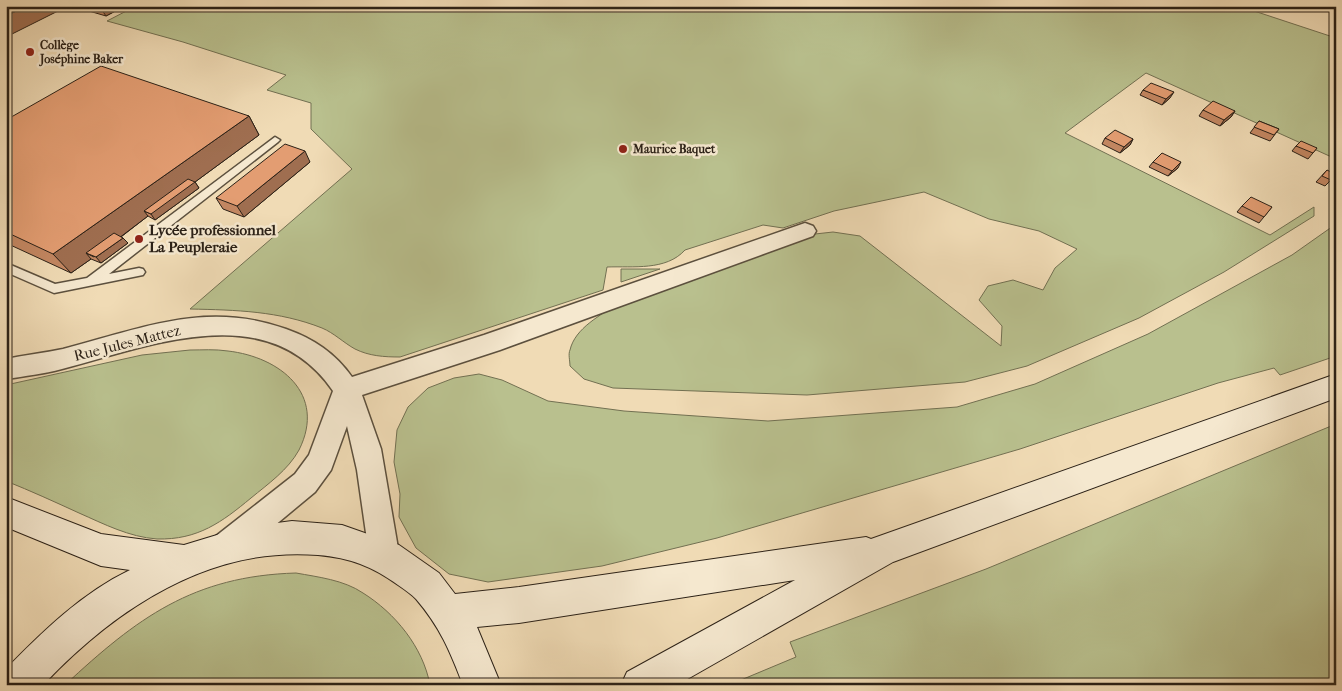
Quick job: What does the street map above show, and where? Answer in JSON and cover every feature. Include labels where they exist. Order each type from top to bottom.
[{"type":"main road","points":[[640,685],[883,550],[1336,386]]},
{"type":"main road","points":[[6,512],[101,550],[184,561]]},
{"type":"main road","points":[[17,685],[41,659],[88,618],[135,585],[184,561],[227,546],[270,538],[311,536],[348,542],[384,554],[421,578],[451,612],[469,645],[482,685]]},
{"type":"main road","points":[[451,612],[519,605],[883,550]]},
{"type":"street","points":[[227,546],[305,483],[322,460],[346,390],[491,343],[805,231]]},
{"type":"street","name":"Rue Jules Mattez","points":[[6,370],[67,358],[172,329],[211,326],[279,336],[312,350],[334,370],[346,390],[367,445],[384,554]]},
{"type":"lane","points":[[90,282],[275,140]]},
{"type":"lane","points":[[6,267],[54,289],[139,272]]},
{"type":"green space","points":[[136,6],[1239,6],[1336,38],[1336,159],[1146,73],[1065,133],[1270,235],[1314,207],[1314,216],[1224,272],[1139,318],[1027,366],[965,382],[807,395],[613,388],[584,379],[570,366],[569,353],[573,342],[577,335],[597,317],[619,303],[806,235],[833,232],[860,236],[1001,346],[1002,326],[979,300],[988,286],[1013,280],[1043,290],[1055,268],[1077,249],[1039,231],[989,219],[924,192],[834,211],[783,228],[763,225],[685,250],[677,257],[659,264],[638,267],[607,267],[603,290],[400,357],[377,356],[360,351],[322,328],[290,318],[241,311],[190,309],[352,169],[311,129],[311,103],[267,90],[286,75],[183,42],[107,21]]},
{"type":"green space","points":[[1336,224],[1336,356],[1280,375],[1274,368],[1218,383],[1020,449],[717,538],[602,566],[488,582],[449,574],[416,548],[399,517],[400,494],[394,462],[397,430],[408,407],[428,388],[454,378],[479,374],[502,380],[548,401],[624,411],[768,421],[957,407],[1035,384],[1148,334],[1292,255]]},
{"type":"green space","points":[[621,269],[660,269],[621,282]]},
{"type":"green space","points":[[190,350],[228,351],[265,361],[281,370],[294,382],[303,396],[307,412],[306,430],[299,450],[289,464],[230,515],[197,533],[172,539],[147,538],[107,526],[6,481],[6,385],[142,355]]},
{"type":"green space","points":[[1336,424],[1336,685],[729,685],[796,657],[790,642],[986,569]]},
{"type":"green space","points":[[296,573],[348,585],[363,593],[386,610],[414,644],[421,657],[430,685],[65,685],[117,640],[169,605],[197,592],[227,582],[259,576]]},
{"type":"building","points":[[6,6],[27,6],[6,16]]},
{"type":"building","points":[[101,66],[249,116],[53,254],[6,232],[6,120]]},
{"type":"building","points":[[1151,83],[1174,92],[1166,99],[1143,90]]},
{"type":"building","points":[[1213,101],[1235,111],[1224,120],[1203,110]]},
{"type":"building","points":[[1259,121],[1279,129],[1274,135],[1254,127]]},
{"type":"building","points":[[1115,130],[1133,139],[1124,147],[1105,138]]},
{"type":"building","points":[[1301,141],[1317,148],[1313,153],[1296,146]]},
{"type":"building","points":[[285,144],[305,151],[237,206],[216,198]]},
{"type":"building","points":[[1162,153],[1181,162],[1172,171],[1153,162]]},
{"type":"building","points":[[1327,170],[1335,174],[1331,180],[1322,176]]},
{"type":"building","points":[[188,179],[195,182],[151,214],[144,211]]},
{"type":"building","points":[[1251,197],[1272,207],[1264,217],[1242,206]]},
{"type":"building","points":[[114,233],[123,238],[96,257],[86,253]]},
{"type":"place","name":"Collège Joséphine Baker","points":[[30,52]]},
{"type":"place","name":"Maurice Baquet","points":[[623,149]]},
{"type":"place","name":"Lycée professionnel La Peupleraie","points":[[139,239]]}]
